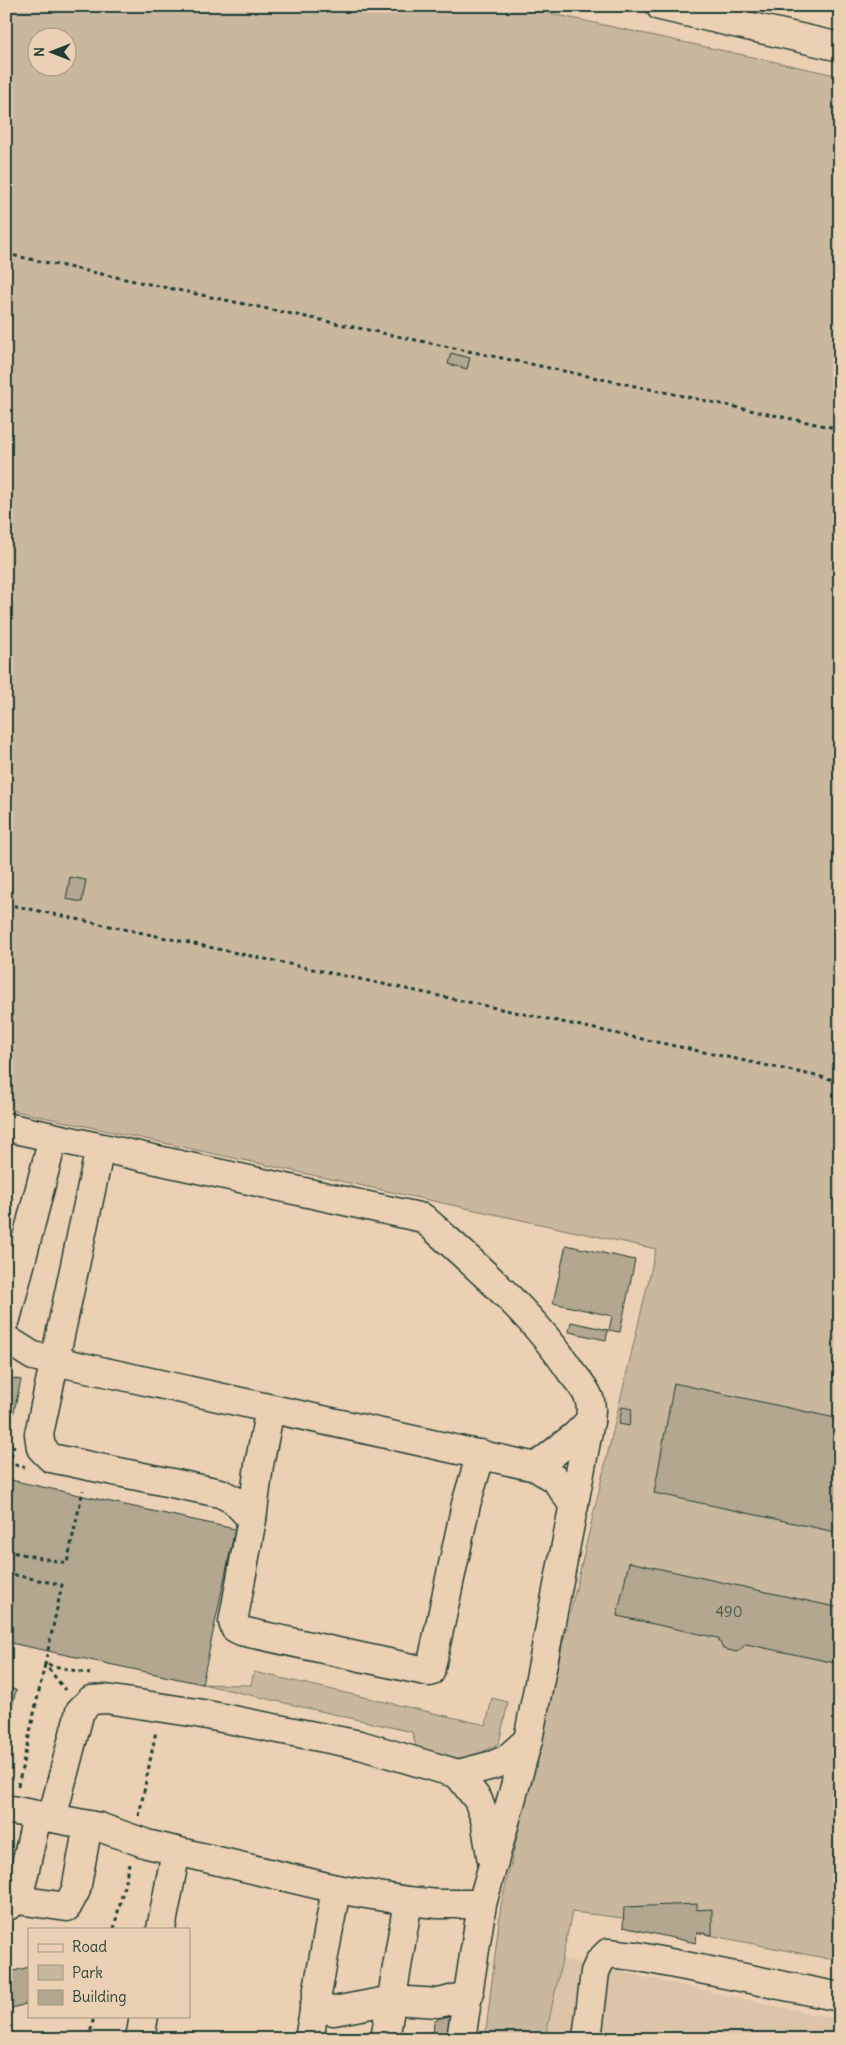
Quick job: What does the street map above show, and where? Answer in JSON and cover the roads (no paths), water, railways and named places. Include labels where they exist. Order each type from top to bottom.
[{"type":"street","points":[[660,6],[840,47]]},
{"type":"street","points":[[6,1128],[423,1218],[471,1260],[517,1307],[561,1356],[589,1397],[590,1421],[528,1740],[482,1904],[461,2039]]},
{"type":"street","points":[[6,1319],[54,1138]]},
{"type":"street","points":[[100,1148],[39,1434],[41,1448],[51,1458],[220,1493],[234,1500],[252,1519]]},
{"type":"street","points":[[6,1339],[33,1356],[536,1466],[556,1480],[574,1506]]},
{"type":"street","points":[[270,1409],[233,1622],[235,1628],[241,1631],[430,1672],[466,1504],[481,1454]]},
{"type":"street","points":[[536,1466],[575,1436],[590,1421]]},
{"type":"street","points":[[93,1826],[76,1890],[67,1907],[12,1904],[45,1817],[80,1711],[91,1700],[106,1699],[234,1720],[360,1745],[458,1774],[493,1765],[507,1759],[528,1740]]},
{"type":"street","points":[[458,1774],[478,1800],[485,1819],[492,1869]]},
{"type":"street","points":[[9,1798],[45,1817],[93,1826],[176,1851],[336,1889],[408,1901],[482,1904]]},
{"type":"street","points":[[161,1928],[176,1851]]},
{"type":"street","points":[[309,2039],[336,1889]]},
{"type":"street","points":[[385,2039],[408,1901]]},
{"type":"street","points":[[587,2039],[595,1972],[600,1961],[608,1953],[636,1956],[840,1997]]},
{"type":"street","points":[[314,2007],[334,2011],[392,2000],[439,2003],[469,1995]]},
{"type":"street","points":[[140,2039],[144,2018]]}]
